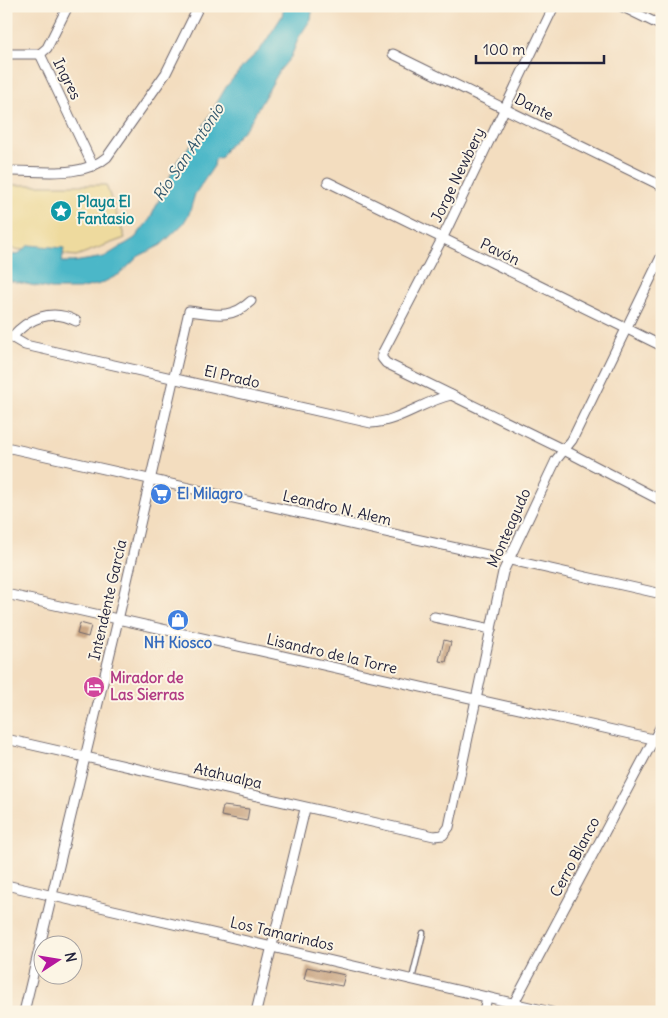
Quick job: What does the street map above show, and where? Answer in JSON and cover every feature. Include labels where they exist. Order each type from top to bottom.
[{"type":"street","name":"Ingres","points":[[68,6],[47,48],[40,54],[94,166]]},
{"type":"street","points":[[6,170],[74,170],[94,166],[111,154],[159,85],[173,61],[199,6]]},
{"type":"street","name":"Jorge Newbery","points":[[433,386],[386,363],[382,358],[382,354],[442,239],[554,6]]},
{"type":"street","points":[[621,6],[662,26]]},
{"type":"street","points":[[6,54],[40,54]]},
{"type":"street","name":"Dante","points":[[393,54],[662,186]]},
{"type":"street","name":"Pavón","points":[[328,182],[662,346]]},
{"type":"street","name":"Monteagudo","points":[[443,834],[449,827],[503,572],[556,460],[572,440],[662,255]]},
{"type":"street","name":"Intendente García","points":[[24,1012],[118,620],[189,311],[237,313],[251,301]]},
{"type":"street","points":[[9,336],[34,319],[59,315],[76,321]]},
{"type":"street","name":"El Prado","points":[[9,336],[25,345],[370,423],[389,419],[431,399],[450,395]]},
{"type":"street","points":[[433,386],[564,450],[662,501]]},
{"type":"street","points":[[431,399],[434,393],[433,386]]},
{"type":"street","name":"Leandro N. Alem","points":[[6,447],[150,481],[662,594]]},
{"type":"street","name":"Lisandro de la Torre","points":[[6,594],[653,739]]},
{"type":"street","points":[[434,617],[491,630]]},
{"type":"street","name":"Cerro Blanco","points":[[514,1003],[662,724]]},
{"type":"street","name":"Atahualpa","points":[[6,739],[305,808],[434,836],[443,834]]},
{"type":"street","points":[[256,1012],[305,808]]},
{"type":"street","name":"Los Tamarindos","points":[[6,885],[272,945],[551,1012]]},
{"type":"street","points":[[484,1012],[487,997]]},
{"type":"lane","points":[[412,979],[422,933]]},
{"type":"sand","name":"Playa El Fantasio","points":[[6,185],[106,185],[125,238],[76,256],[6,248]]},
{"type":"water","name":"Río San Antonio","points":[[284,6],[313,6],[311,19],[299,37],[291,57],[280,70],[249,124],[225,150],[222,157],[215,159],[214,166],[195,194],[189,214],[183,224],[161,245],[139,256],[120,274],[100,284],[79,289],[51,289],[6,280],[6,254],[17,255],[29,245],[64,248],[62,262],[74,262],[104,257],[135,238],[150,219],[178,160],[199,134],[226,87],[245,64],[260,50],[282,16]]},
{"type":"building","points":[[80,623],[91,626],[88,637],[77,634]]},
{"type":"building","points":[[444,640],[451,642],[446,662],[439,661]]},
{"type":"building","points":[[223,806],[249,809],[247,821],[221,816]]},
{"type":"building","points":[[307,967],[345,975],[342,986],[304,979]]},
{"type":"place","name":"Playa El Fantasio","points":[[61,211]]},
{"type":"place","name":"El Milagro","points":[[161,494]]},
{"type":"place","name":"NH Kiosco","points":[[178,620]]},
{"type":"place","name":"Mirador de Las Sierras","points":[[94,687]]}]
